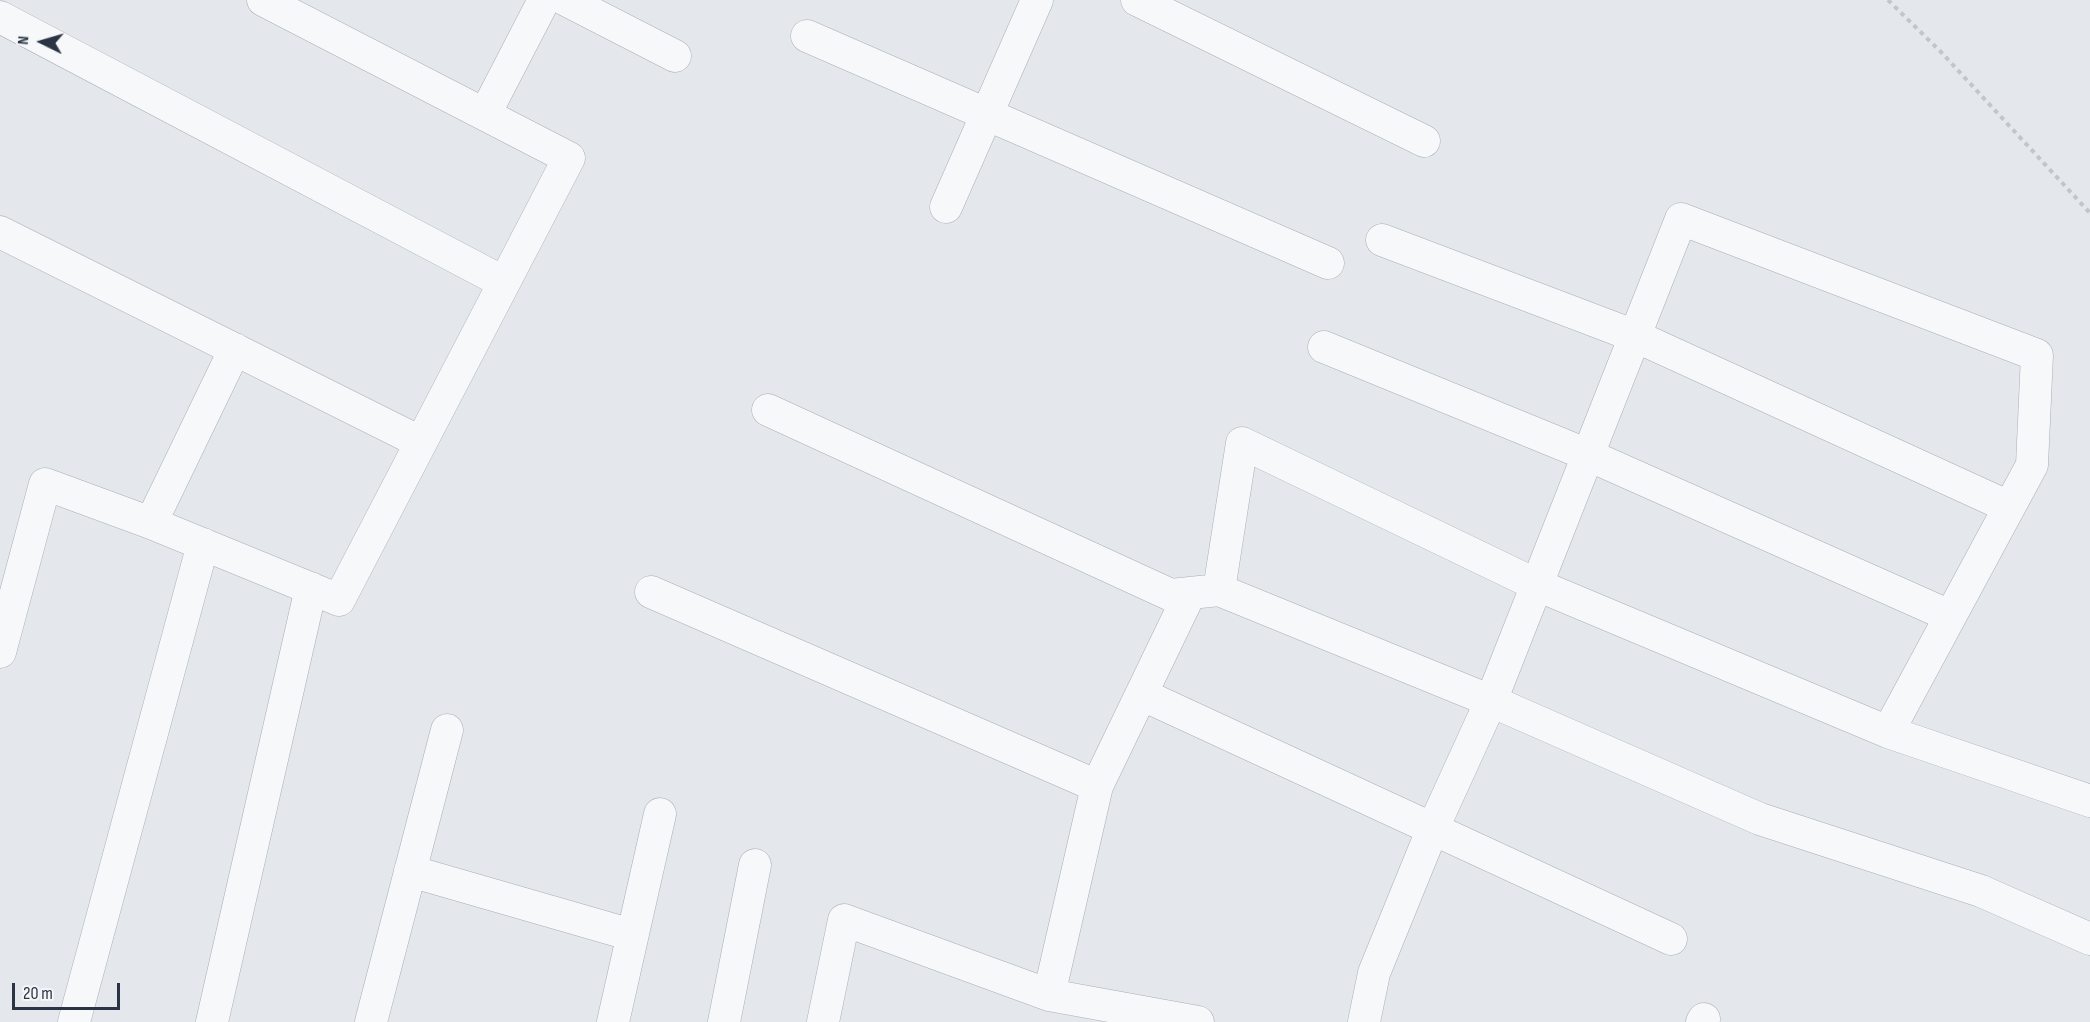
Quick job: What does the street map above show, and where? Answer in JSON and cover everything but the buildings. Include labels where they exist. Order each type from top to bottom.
[{"type":"street","points":[[0,651],[45,484],[151,523],[339,600],[569,158],[263,0]]},
{"type":"street","points":[[485,114],[544,0]]},
{"type":"street","points":[[566,0],[675,56]]},
{"type":"street","points":[[946,207],[1037,0]]},
{"type":"street","points":[[1137,0],[1424,141]]},
{"type":"street","points":[[0,17],[503,282]]},
{"type":"street","points":[[807,36],[1328,263]]},
{"type":"street","points":[[1364,1022],[1374,973],[1433,828],[1491,701],[1681,219],[2037,355],[2032,465],[1888,732]]},
{"type":"street","points":[[0,232],[420,442]]},
{"type":"street","points":[[1382,240],[1635,336],[2009,507]]},
{"type":"street","points":[[1324,347],[1588,455],[1950,616]]},
{"type":"street","points":[[151,523],[235,349]]},
{"type":"street","points":[[768,410],[1172,595],[1204,592],[1491,701],[1760,819],[1981,891],[2090,939]]},
{"type":"street","points":[[1061,1005],[1097,786],[1143,695],[1204,592],[1242,443],[1537,585],[1888,732],[2090,801]]},
{"type":"street","points":[[74,1022],[202,544]]},
{"type":"street","points":[[212,1022],[311,588]]},
{"type":"street","points":[[651,592],[1097,786]]},
{"type":"street","points":[[1143,695],[1671,939]]},
{"type":"street","points":[[371,1022],[447,730]]},
{"type":"street","points":[[613,1022],[660,814]]},
{"type":"street","points":[[724,1022],[754,865]]},
{"type":"street","points":[[410,871],[632,935]]},
{"type":"street","points":[[823,1022],[844,920],[1061,1005],[1198,1022]]},
{"type":"path","points":[[1888,0],[1941,51],[2090,213]]}]
